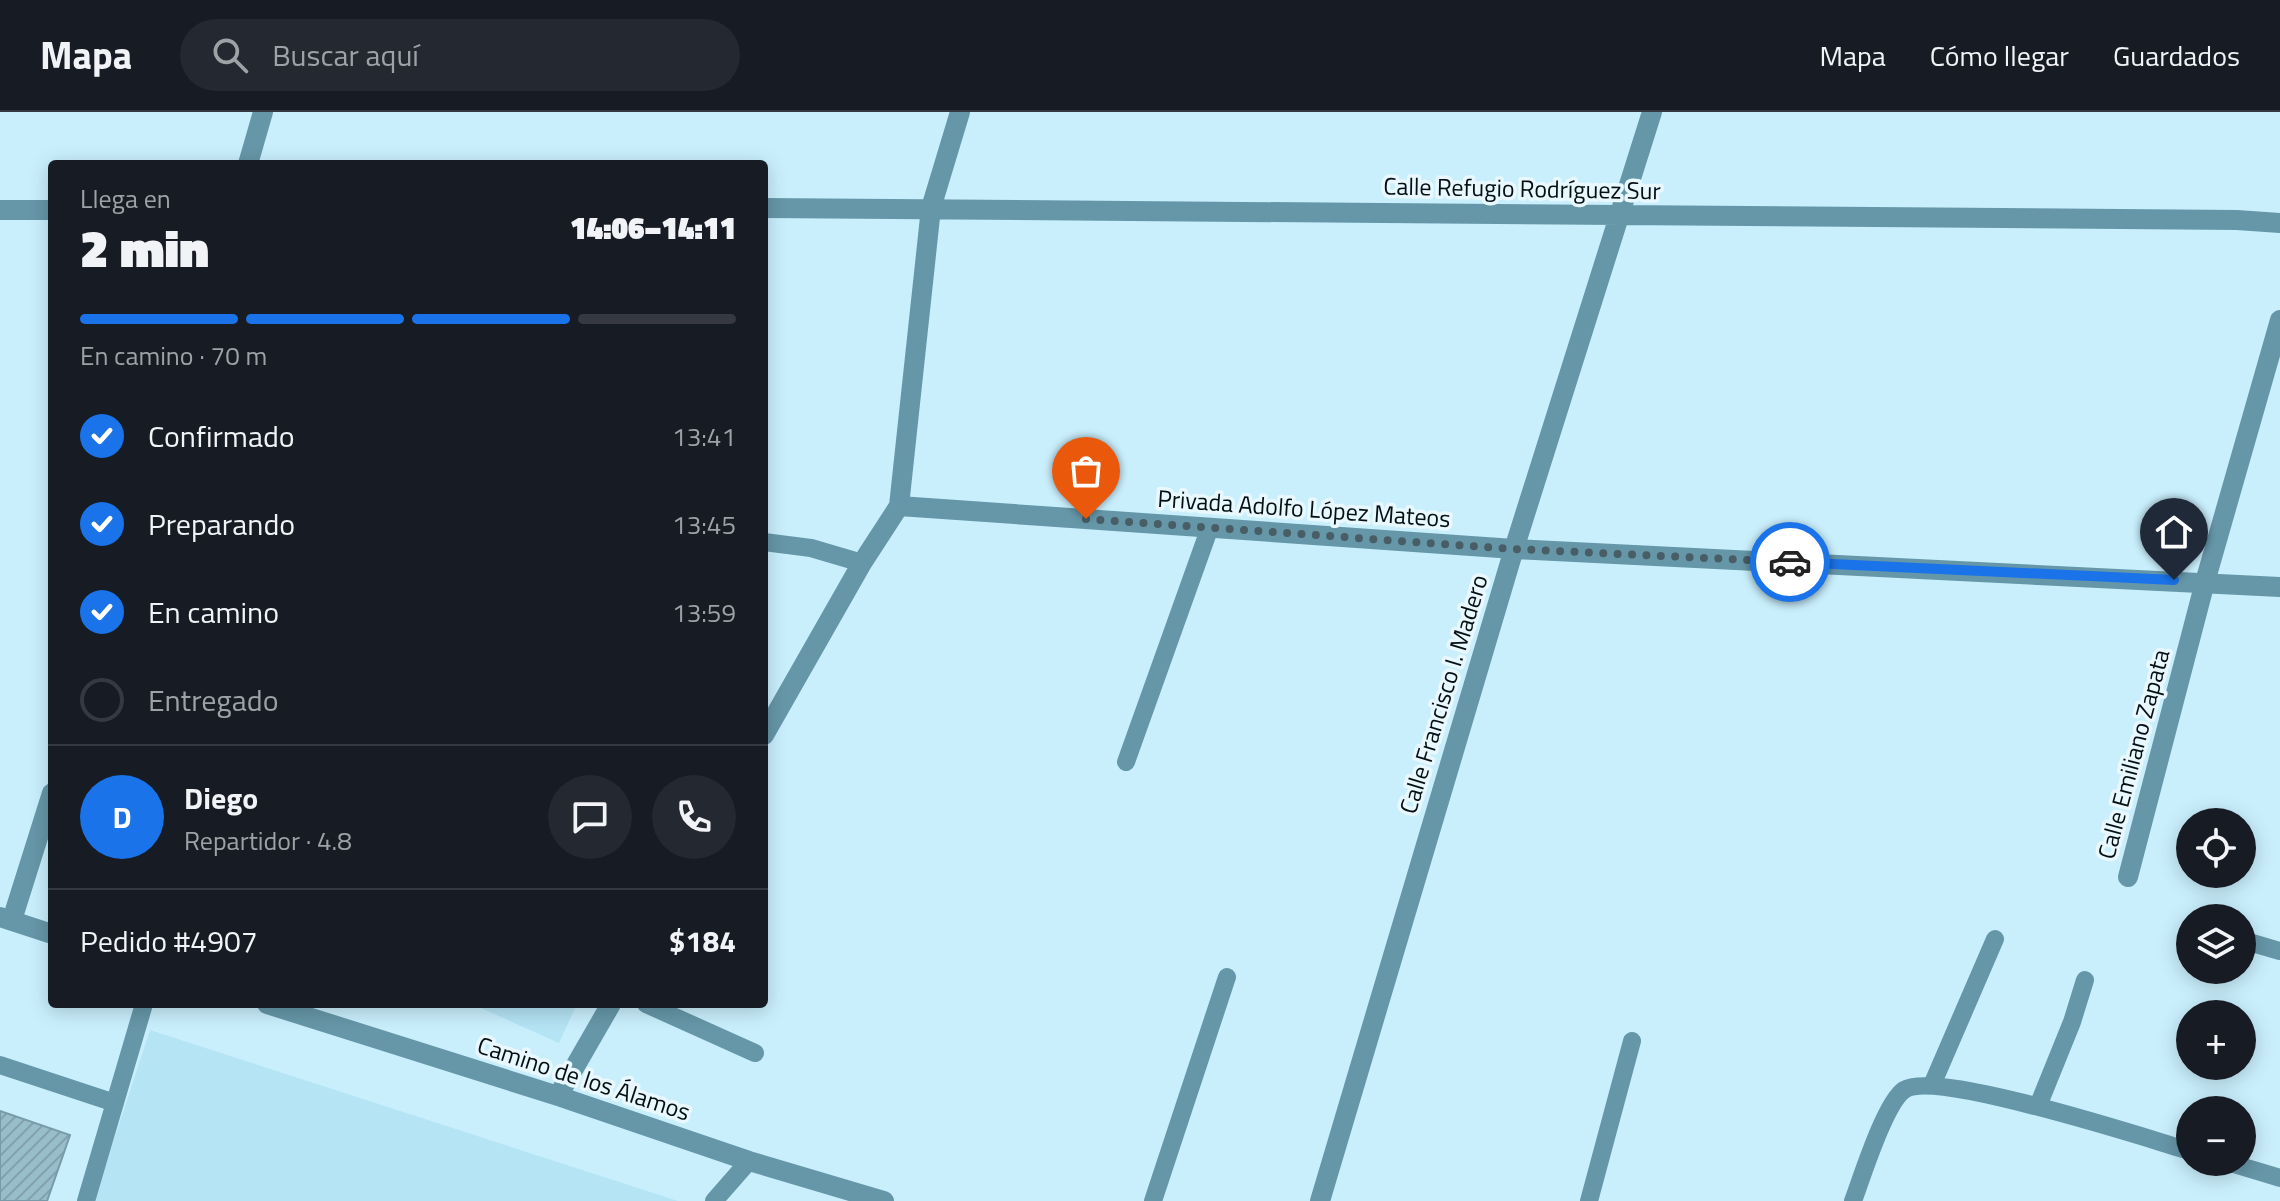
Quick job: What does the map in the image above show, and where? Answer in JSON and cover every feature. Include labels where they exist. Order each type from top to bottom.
[{"type":"street","points":[[249,160],[263,112]]},
{"type":"street","points":[[768,728],[862,563],[899,506],[931,208],[960,112]]},
{"type":"street","name":"Calle Francisco I. Madero","points":[[1320,1201],[1514,549],[1652,112]]},
{"type":"street","name":"Calle Refugio Rodríguez Sur","points":[[768,208],[2237,220],[2280,223]]},
{"type":"street","points":[[0,210],[48,210]]},
{"type":"street","name":"Calle Emiliano Zapata","points":[[2128,877],[2205,582],[2280,320]]},
{"type":"street","name":"Privada Adolfo López Mateos","points":[[899,506],[1514,549],[2280,587]]},
{"type":"street","points":[[48,804],[6,918],[48,933]]},
{"type":"street","name":"Camino de los Álamos","points":[[280,1008],[558,1096],[749,1161],[884,1201]]},
{"type":"street","points":[[558,1096],[609,1008]]},
{"type":"lane","points":[[1126,762],[1210,527]]},
{"type":"lane","points":[[768,543],[811,548],[862,563]]},
{"type":"lane","points":[[1932,1085],[1995,939]]},
{"type":"lane","points":[[2256,944],[2280,951]]},
{"type":"lane","points":[[1153,1201],[1227,977]]},
{"type":"lane","points":[[2038,1106],[2072,1022],[2085,980]]},
{"type":"lane","points":[[86,1201],[143,1008]]},
{"type":"lane","points":[[655,1008],[755,1053]]},
{"type":"lane","points":[[1589,1201],[1632,1041]]},
{"type":"lane","points":[[0,1065],[115,1103]]},
{"type":"lane","points":[[1853,1201],[1893,1102],[1906,1089],[1932,1085],[2038,1106],[2176,1147]]},
{"type":"lane","points":[[714,1201],[749,1161]]},
{"type":"lane","points":[[2256,1171],[2280,1178]]},
{"type":"shaded area","points":[[481,1008],[575,1008],[559,1043]]},
{"type":"shaded area","points":[[150,1030],[678,1201],[94,1201]]},
{"type":"building","points":[[0,1111],[70,1135],[47,1201],[0,1201]]},
{"type":"way so far","points":[[1086,519],[1514,549],[1790,562]]},
{"type":"route","points":[[1790,562],[2174,580]]}]
